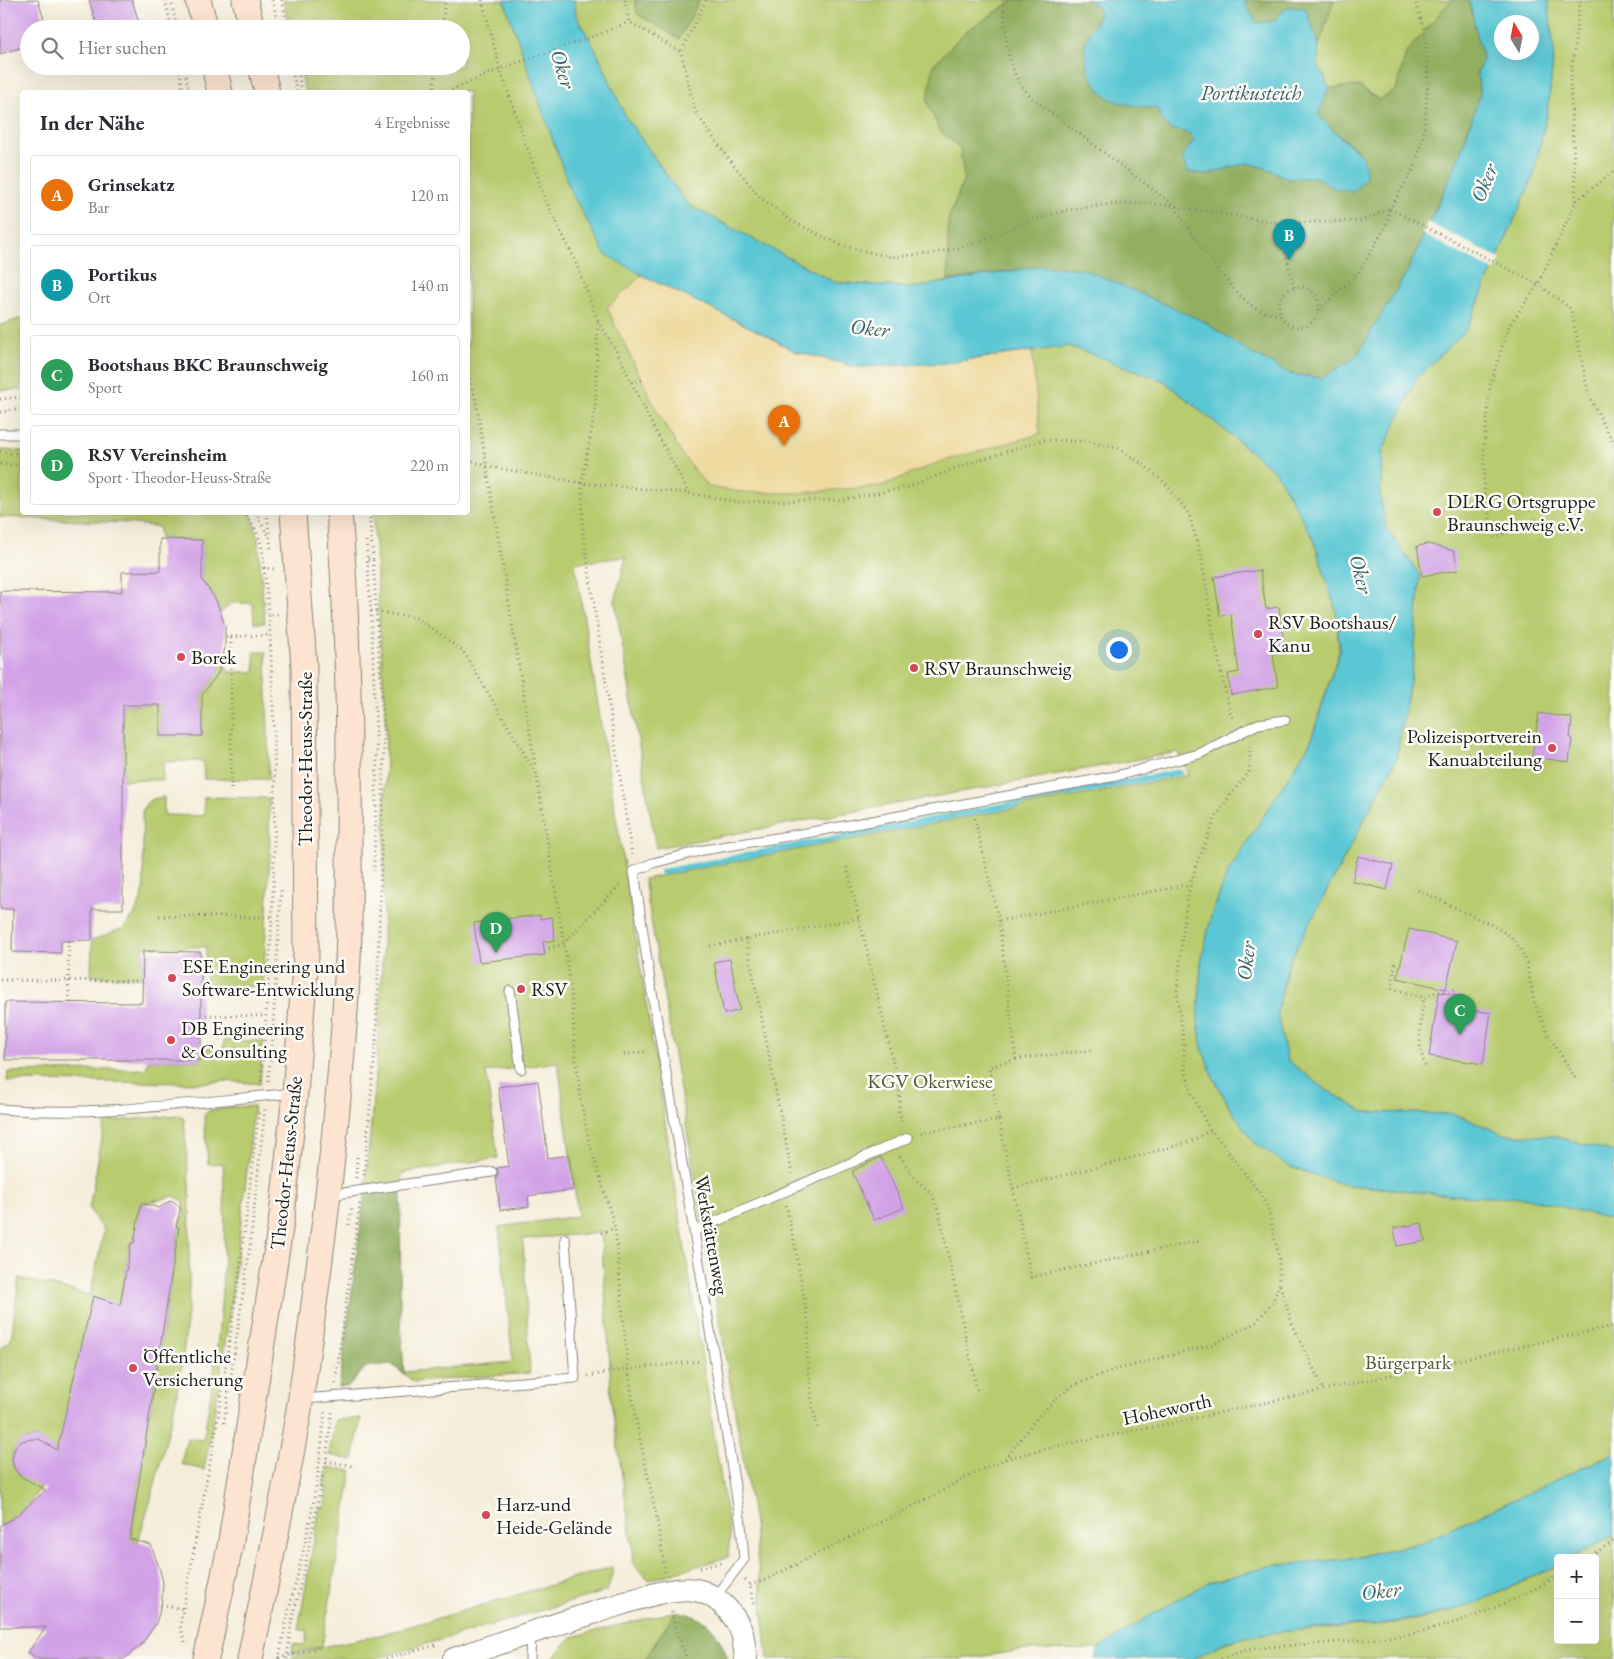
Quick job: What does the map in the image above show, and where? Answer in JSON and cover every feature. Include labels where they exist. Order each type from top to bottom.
[{"type":"main road","points":[[198,0],[204,20]]},
{"type":"main road","points":[[245,0],[250,20]]},
{"type":"main road","points":[[216,75],[220,90]]},
{"type":"main road","points":[[263,75],[267,90]]},
{"type":"main road","name":"Theodor-Heuss-Straße","points":[[206,1659],[230,1547],[282,1216],[295,1093],[306,956],[304,667],[293,515]]},
{"type":"main road","points":[[250,1659],[272,1556],[300,1399],[328,1195],[338,1100],[348,958],[350,766],[349,676],[338,515]]},
{"type":"street","points":[[454,1659],[667,1584],[702,1592],[715,1598],[726,1607],[742,1633],[746,1659]]},
{"type":"lane","points":[[0,434],[20,434]]},
{"type":"lane","points":[[634,871],[652,863],[704,850],[1116,776],[1199,754],[1258,724],[1285,720]]},
{"type":"lane","name":"Werkstättenweg","points":[[634,871],[650,981],[694,1231],[741,1524],[744,1559],[715,1598]]},
{"type":"lane","points":[[510,991],[520,1069]]},
{"type":"lane","points":[[0,1109],[79,1111],[142,1108],[295,1093]]},
{"type":"lane","points":[[694,1231],[908,1138]]},
{"type":"lane","points":[[328,1195],[492,1172]]},
{"type":"lane","points":[[300,1399],[575,1378],[565,1239]]},
{"type":"lane","points":[[530,1659],[531,1632]]},
{"type":"path","points":[[166,0],[170,20]]},
{"type":"path","points":[[171,0],[175,20]]},
{"type":"path","points":[[272,0],[278,20]]},
{"type":"path","points":[[282,0],[286,20]]},
{"type":"path","points":[[443,20],[445,0]]},
{"type":"path","points":[[482,0],[500,69],[545,199],[574,258],[598,321],[616,350],[689,493]]},
{"type":"path","points":[[625,0],[629,22],[681,52]]},
{"type":"path","points":[[706,0],[681,52],[695,111],[727,157],[761,198],[793,222],[843,246],[891,257],[929,254],[967,246],[1029,221],[1067,210],[1103,205],[1141,203],[1176,206],[1279,223],[1360,221],[1390,209]]},
{"type":"path","points":[[1003,0],[1007,45],[1014,73],[1027,93],[1176,206],[1192,233],[1236,292],[1260,310],[1280,315],[1290,325],[1302,327],[1313,321],[1319,310],[1359,272],[1386,226],[1390,209],[1415,166],[1424,130],[1428,84],[1426,35],[1415,0]]},
{"type":"path","points":[[1576,202],[1570,83],[1580,0]]},
{"type":"path","points":[[452,90],[500,69],[595,36],[629,22]]},
{"type":"path","points":[[180,75],[183,90]]},
{"type":"path","points":[[186,75],[189,90]]},
{"type":"path","points":[[293,75],[296,90]]},
{"type":"path","points":[[298,75],[302,90]]},
{"type":"path","points":[[433,90],[436,75]]},
{"type":"path","points":[[1490,519],[1484,493],[1484,446],[1490,386],[1508,328],[1538,284],[1576,202],[1614,171]]},
{"type":"path","points":[[1390,209],[1538,284],[1571,309],[1589,396],[1614,444]]},
{"type":"path","points":[[1279,223],[1294,288]]},
{"type":"path","points":[[1280,315],[1280,302],[1283,296],[1294,288],[1301,287],[1313,293],[1319,304],[1319,310]]},
{"type":"path","points":[[598,321],[595,410],[582,482],[583,532],[634,871]]},
{"type":"path","points":[[632,382],[642,380]]},
{"type":"path","points":[[470,381],[476,402],[564,944],[572,1004],[581,1102],[589,1141],[615,1228],[628,1369],[636,1420],[658,1524],[675,1628],[687,1659]]},
{"type":"path","points":[[0,399],[20,397]]},
{"type":"path","points":[[0,412],[20,409]]},
{"type":"path","points":[[470,459],[485,466],[582,482],[689,493],[736,502],[842,500],[908,487],[959,467],[1041,440],[1084,441],[1118,448],[1144,465],[1166,484],[1189,514],[1202,560],[1214,638],[1230,712],[1250,748],[1249,772],[1216,816],[1196,866],[1190,887],[1182,929],[1177,992],[1185,1070],[1192,1094],[1206,1123],[1259,1192],[1269,1211],[1279,1259],[1279,1284],[1292,1323],[1324,1391]]},
{"type":"path","points":[[0,452],[20,454]]},
{"type":"path","points":[[0,464],[20,465]]},
{"type":"path","points":[[256,515],[269,538]]},
{"type":"path","points":[[267,515],[272,557]]},
{"type":"path","points":[[287,1658],[291,1625],[306,1561],[328,1449],[362,1190],[376,1040],[384,729],[369,515]]},
{"type":"path","points":[[223,1429],[250,1246],[264,1096],[266,1016],[272,916],[274,789],[270,635],[260,538],[247,517]]},
{"type":"path","points":[[1494,538],[1536,519]]},
{"type":"path","points":[[368,560],[373,559]]},
{"type":"path","points":[[272,562],[273,577]]},
{"type":"path","points":[[264,568],[272,568]]},
{"type":"path","points":[[275,605],[276,623]]},
{"type":"path","points":[[371,612],[417,618],[463,651],[535,773]]},
{"type":"path","points":[[268,615],[282,614]]},
{"type":"path","points":[[226,637],[270,635]]},
{"type":"path","points":[[231,789],[232,637]]},
{"type":"path","points":[[974,816],[1000,921],[1016,1059]]},
{"type":"path","points":[[847,867],[900,1092],[899,1111],[908,1138],[927,1131],[999,1120]]},
{"type":"path","points":[[1000,921],[1180,886],[1190,887]]},
{"type":"path","points":[[185,1642],[180,1626],[218,1418],[273,1035],[281,887]]},
{"type":"path","points":[[1418,890],[1490,924],[1510,936],[1520,948],[1526,961],[1535,1005],[1548,1034],[1576,1079]]},
{"type":"path","points":[[544,950],[564,944],[610,895]]},
{"type":"path","points":[[159,916],[272,916]]},
{"type":"path","points":[[710,946],[860,918]]},
{"type":"path","points":[[746,938],[795,1187]]},
{"type":"path","points":[[68,941],[69,1002]]},
{"type":"path","points":[[1395,963],[1392,988],[1424,998]]},
{"type":"path","points":[[0,980],[143,981]]},
{"type":"path","points":[[1425,1066],[1420,1053],[1420,1020],[1424,998],[1433,991],[1449,991],[1456,988]]},
{"type":"path","points":[[201,1015],[266,1016]]},
{"type":"path","points":[[624,1055],[662,1049]]},
{"type":"path","points":[[1093,1050],[1016,1059],[989,1067],[1031,1277],[1199,1241]]},
{"type":"path","points":[[1013,1188],[1189,1142],[1212,1130]]},
{"type":"path","points":[[896,1143],[900,1157],[915,1179],[932,1194],[939,1212],[977,1390]]},
{"type":"path","points":[[783,1192],[808,1318],[806,1356],[813,1409],[818,1429]]},
{"type":"path","points":[[601,1234],[615,1228]]},
{"type":"path","points":[[1005,1459],[1036,1419],[1058,1397],[1074,1385],[1111,1371],[1214,1344],[1256,1322],[1273,1302],[1279,1284]]},
{"type":"path","name":"Hoheworth","points":[[750,1585],[765,1580],[1005,1459],[1062,1445],[1324,1391],[1614,1326]]},
{"type":"path","points":[[575,1378],[628,1369],[715,1359]]},
{"type":"path","points":[[322,1448],[328,1449]]},
{"type":"path","points":[[326,1461],[352,1466]]},
{"type":"path","points":[[1593,1554],[1614,1541]]},
{"type":"path","points":[[294,1558],[306,1561]]},
{"type":"path","points":[[1221,1659],[1242,1651],[1259,1648],[1370,1639],[1420,1632],[1468,1619],[1540,1586],[1554,1577]]},
{"type":"path","points":[[161,1605],[183,1609]]},
{"type":"path","points":[[279,1659],[322,1647]]},
{"type":"green space","points":[[283,0],[504,0],[571,192],[857,367],[944,363],[1069,346],[1164,381],[1276,472],[1314,540],[1336,611],[1339,651],[1310,743],[1228,872],[1212,914],[1201,962],[1198,1020],[1202,1048],[1214,1079],[1232,1111],[1255,1143],[1342,1184],[1461,1196],[1528,1198],[1614,1219],[1614,1453],[1421,1543],[1345,1559],[1270,1566],[1149,1616],[1099,1649],[1027,1650],[961,1659],[768,1659],[753,1517],[644,879],[1188,775],[1178,752],[656,848],[615,601],[626,557],[575,563],[730,1536],[728,1557],[649,1580],[631,1561],[634,1559],[611,1400],[601,1233],[523,1239],[530,1373],[414,1382],[404,1374],[404,1372],[513,1362],[499,1227],[578,1216],[558,1062],[486,1072],[498,1158],[402,1173],[401,1189],[365,1193],[378,1040],[383,946],[386,730],[373,515],[470,515],[470,90],[305,90],[301,75],[470,75],[470,20],[288,20]]},
{"type":"green space","points":[[574,0],[1469,0],[1407,272],[948,281],[912,288],[834,282],[687,204],[625,116],[599,56],[576,15]]},
{"type":"green space","points":[[635,0],[700,0],[679,39],[637,14]]},
{"type":"green space","points":[[1014,0],[1086,0],[1093,3],[1099,10],[1098,20],[1088,36],[1085,52],[1125,103],[1157,109],[1165,124],[1177,130],[1189,132],[1194,140],[1182,157],[1207,174],[1248,163],[1271,170],[1288,179],[1315,177],[1336,189],[1357,149],[1336,133],[1318,114],[1329,88],[1359,86],[1379,100],[1396,90],[1406,53],[1451,0],[1469,0],[1483,60],[1477,72],[1480,95],[1458,160],[1407,272],[1356,358],[1323,378],[1291,374],[1247,351],[1040,266],[948,281],[948,220],[964,179],[960,148],[939,130],[927,101],[934,64],[966,31]]},
{"type":"green space","points":[[1246,0],[1334,0],[1319,45],[1305,8],[1275,21],[1257,23],[1246,6]]},
{"type":"green space","points":[[1548,0],[1614,0],[1614,1152],[1553,1136],[1506,1135],[1454,1114],[1364,1112],[1325,1089],[1287,1060],[1277,1014],[1288,964],[1396,760],[1414,658],[1420,575],[1386,528],[1380,495],[1383,450],[1417,378],[1466,330],[1533,177],[1548,109],[1554,51]]},
{"type":"green space","points":[[20,319],[20,390],[0,390],[0,325]]},
{"type":"green space","points":[[0,450],[20,451],[20,515],[252,515],[258,539],[265,623],[254,623],[253,603],[231,603],[221,613],[211,590],[202,580],[202,540],[160,539],[159,527],[127,523],[0,517]]},
{"type":"green space","points":[[254,652],[266,652],[269,779],[204,779],[203,761],[163,762],[163,780],[123,780],[123,705],[160,705],[160,736],[202,736],[202,695],[218,673],[223,657],[228,672],[255,672]]},
{"type":"green space","points":[[164,797],[164,815],[204,816],[204,797],[269,798],[270,854],[263,987],[206,985],[206,947],[143,947],[142,977],[91,976],[92,940],[124,928],[140,903],[144,890],[142,812],[150,800]]},
{"type":"green space","points":[[224,1040],[263,1041],[260,1084],[226,1081],[200,1083],[7,1081],[8,1072],[146,1069],[148,1060],[201,1060],[201,1048],[223,1049]]},
{"type":"green space","points":[[254,1106],[233,1288],[204,1470],[181,1464],[187,1438],[203,1440],[214,1371],[221,1302],[224,1233],[223,1163],[208,1164],[204,1116],[208,1111],[230,1107]]},
{"type":"green space","points":[[179,1115],[184,1119],[190,1196],[187,1322],[175,1404],[153,1492],[138,1542],[130,1539],[179,1227],[185,1214],[184,1202],[174,1196],[141,1204],[134,1243],[130,1243],[120,1305],[57,1452],[42,1441],[27,1439],[18,1444],[13,1452],[14,1468],[20,1476],[49,1473],[29,1503],[0,1526],[0,1349],[11,1340],[19,1278],[90,1295],[104,1230],[89,1209],[105,1122]]},
{"type":"green space","points":[[401,1189],[400,1303],[404,1374],[391,1364],[366,1367],[348,1387],[339,1387],[365,1193]]},
{"type":"green space","points":[[361,1418],[353,1460],[329,1455],[335,1420]]},
{"type":"green space","points":[[328,1467],[352,1471],[322,1646],[292,1654],[293,1644],[305,1645],[307,1631],[298,1629],[320,1507],[324,1508],[327,1488],[323,1487]]},
{"type":"green space","points":[[1614,1535],[1614,1659],[1192,1659],[1234,1640],[1257,1635],[1385,1624],[1437,1615],[1490,1596],[1554,1567],[1554,1644],[1599,1644],[1599,1554],[1578,1554]]},
{"type":"green space","points":[[612,1567],[613,1571],[607,1591],[375,1659],[292,1659],[292,1657],[322,1647],[380,1635]]},
{"type":"green space","points":[[676,1611],[645,1659],[553,1659],[572,1637]]},
{"type":"green space","points":[[676,1611],[697,1617],[710,1626],[720,1640],[728,1659],[645,1659]]},
{"type":"sand","points":[[642,275],[768,336],[794,351],[857,367],[944,363],[1032,351],[1040,434],[937,463],[881,486],[797,493],[741,492],[708,487],[681,453],[658,413],[607,308]]},
{"type":"water","name":"Oker","points":[[504,0],[574,0],[576,15],[599,56],[625,116],[687,204],[834,282],[912,288],[1040,266],[1084,269],[1203,321],[1247,351],[1291,374],[1322,378],[1356,357],[1407,272],[1458,160],[1480,95],[1477,72],[1483,60],[1469,0],[1548,0],[1554,51],[1548,109],[1533,177],[1466,330],[1417,378],[1383,450],[1380,495],[1386,528],[1420,575],[1414,658],[1396,760],[1288,964],[1277,1014],[1287,1060],[1325,1089],[1364,1112],[1454,1114],[1506,1135],[1553,1136],[1614,1152],[1614,1220],[1528,1198],[1461,1196],[1342,1184],[1290,1167],[1255,1143],[1232,1111],[1214,1079],[1202,1048],[1198,1020],[1201,962],[1212,914],[1228,872],[1310,743],[1340,650],[1336,611],[1314,540],[1276,472],[1164,381],[1069,346],[944,363],[857,367],[794,351],[768,336],[642,275],[605,254],[571,192]]},
{"type":"water","name":"Portikusteich","points":[[1086,0],[1246,0],[1246,6],[1257,23],[1274,21],[1286,7],[1305,8],[1319,45],[1318,67],[1324,75],[1329,88],[1318,114],[1337,134],[1356,149],[1362,157],[1366,169],[1366,177],[1353,192],[1336,189],[1315,177],[1288,179],[1271,170],[1248,163],[1207,174],[1187,172],[1182,157],[1194,140],[1189,133],[1168,127],[1162,121],[1157,109],[1111,99],[1093,81],[1087,63],[1086,46],[1087,38],[1096,22],[1099,10],[1093,3]]},
{"type":"water","name":"Oker","points":[[1614,1453],[1614,1535],[1578,1554],[1554,1554],[1554,1567],[1470,1606],[1421,1618],[1374,1625],[1260,1634],[1225,1642],[1192,1659],[1095,1659],[1099,1649],[1149,1616],[1207,1583],[1270,1566],[1345,1559],[1421,1543]]},
{"type":"pier","points":[[1427,222],[1501,259],[1495,271],[1422,234]]},
{"type":"building","points":[[0,0],[38,0],[44,20],[20,20],[20,48],[0,54]]},
{"type":"building","points":[[89,0],[132,0],[138,20],[95,20]]},
{"type":"building","points":[[160,539],[202,540],[202,580],[216,600],[225,626],[225,647],[218,673],[202,695],[202,736],[160,736],[160,705],[123,705],[123,909],[92,909],[92,940],[61,941],[61,953],[12,952],[13,909],[0,909],[0,591],[122,592],[122,572],[160,571]]},
{"type":"building","points":[[1429,544],[1454,551],[1458,570],[1422,576],[1417,546]]},
{"type":"building","name":"RSV Bootshaus/ Kanu","points":[[1260,570],[1266,609],[1279,607],[1285,652],[1273,654],[1278,687],[1231,695],[1228,674],[1239,672],[1231,614],[1220,616],[1214,577]]},
{"type":"building","points":[[1539,713],[1572,718],[1569,762],[1532,757]]},
{"type":"building","points":[[1358,856],[1393,865],[1387,890],[1352,881]]},
{"type":"building","points":[[540,915],[540,919],[552,917],[555,940],[543,942],[545,955],[479,962],[474,923]]},
{"type":"building","points":[[1409,929],[1457,941],[1446,989],[1397,978]]},
{"type":"building","points":[[143,951],[201,952],[201,1060],[5,1060],[5,1002],[142,1003]]},
{"type":"building","points":[[730,959],[740,1010],[724,1014],[714,962]]},
{"type":"building","points":[[1439,992],[1461,996],[1459,1008],[1491,1013],[1483,1064],[1429,1056]]},
{"type":"building","points":[[538,1081],[548,1158],[569,1155],[573,1190],[528,1196],[529,1207],[500,1210],[496,1177],[498,1174],[497,1168],[509,1166],[498,1087]]},
{"type":"building","points":[[881,1157],[904,1208],[874,1220],[852,1171]]},
{"type":"building","name":"Öffentliche Versicherung","points":[[173,1201],[180,1207],[176,1226],[179,1227],[130,1539],[151,1545],[163,1582],[159,1614],[155,1625],[141,1645],[124,1659],[38,1659],[28,1652],[46,1627],[0,1627],[0,1526],[15,1517],[46,1490],[20,1476],[12,1461],[13,1454],[16,1446],[22,1441],[31,1439],[39,1439],[57,1450],[93,1296],[120,1305],[131,1243],[134,1243],[141,1203],[159,1208]]},
{"type":"building","points":[[1422,1223],[1425,1241],[1397,1246],[1394,1228]]},
{"type":"waterway","points":[[662,872],[1180,772]]},
{"type":"place","name":"Portikus","points":[[1289,260]]},
{"type":"place","name":"Grinsekatz","points":[[784,446]]},
{"type":"place","name":"DLRG Ortsgruppe Braunschweig e.V.","points":[[1437,512]]},
{"type":"place","name":"RSV Bootshaus/ Kanu","points":[[1258,634]]},
{"type":"place","name":"Borek","points":[[181,657]]},
{"type":"place","name":"RSV Braunschweig","points":[[914,668]]},
{"type":"place","name":"Polizeisportverein Kanuabteilung","points":[[1552,748]]},
{"type":"place","name":"RSV Vereinsheim","points":[[496,953]]},
{"type":"place","name":"ESE Engineering und Software-Entwicklung","points":[[172,978]]},
{"type":"place","name":"RSV","points":[[521,989]]},
{"type":"place","name":"Bootshaus BKC Braunschweig","points":[[1460,1035]]},
{"type":"place","name":"DB Engineering & Consulting","points":[[171,1040]]},
{"type":"place","name":"Öffentliche Versicherung","points":[[133,1368]]},
{"type":"place","name":"Harz-und Heide-Gelände","points":[[486,1515]]},
{"type":"park label","name":"KGV Okerwiese","points":[[930,1081]]},
{"type":"park label","name":"Bürgerpark","points":[[1408,1362]]}]
